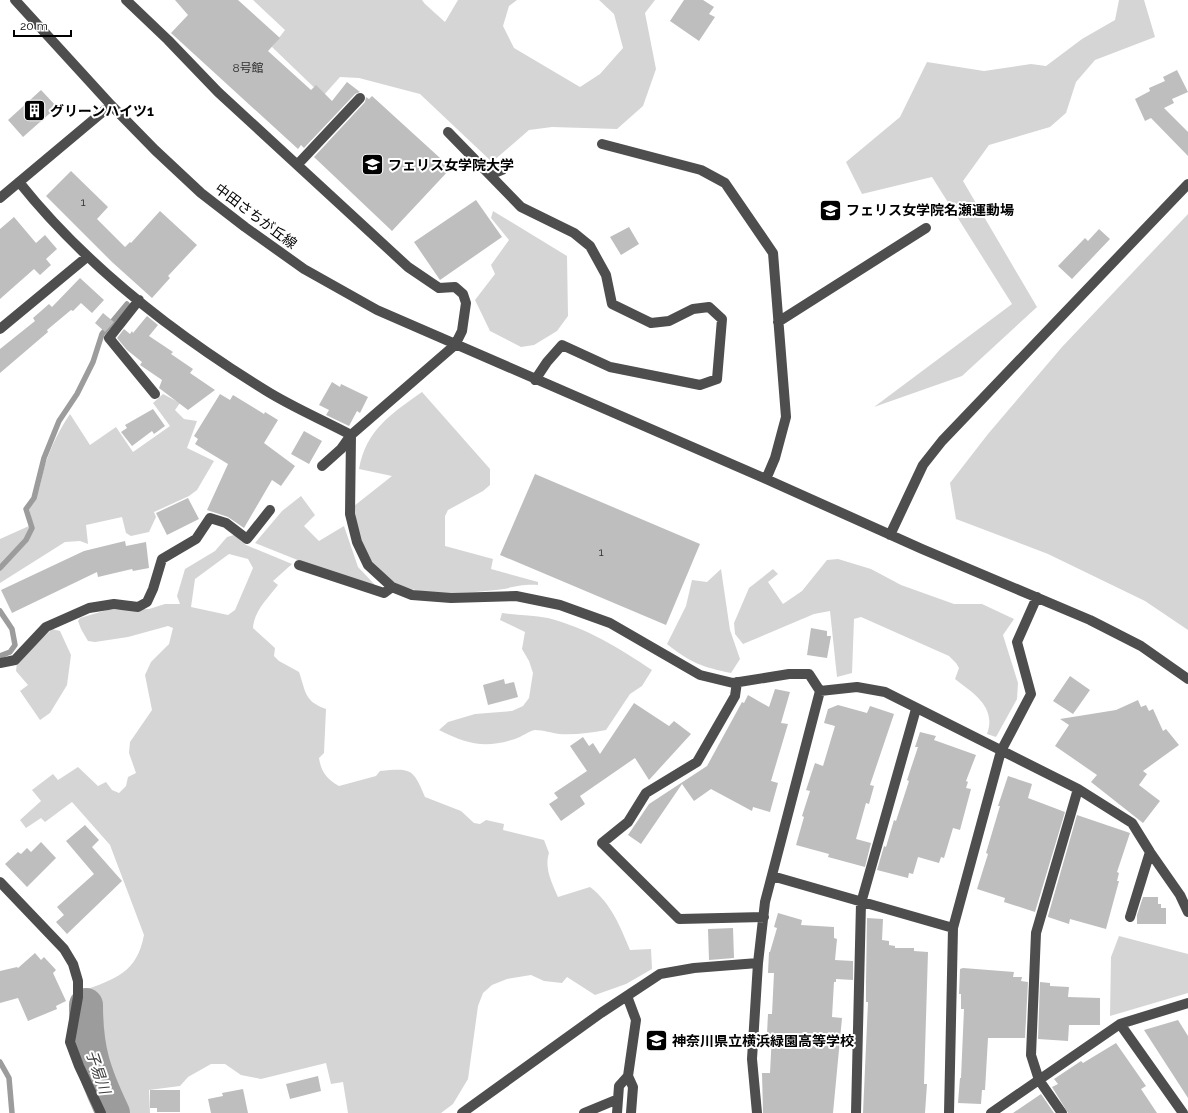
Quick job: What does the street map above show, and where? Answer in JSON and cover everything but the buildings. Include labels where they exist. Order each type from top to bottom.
[{"type":"street","name":"中田さちが丘線","points":[[15,0],[111,105],[155,150],[201,193],[298,265],[377,310],[455,345],[766,479],[890,535],[1090,620],[1141,646],[1188,679]]},
{"type":"street","points":[[126,0],[168,40],[218,92],[298,164],[408,267],[439,288],[455,287],[463,294],[466,303],[462,331],[455,345],[351,435],[341,449],[322,466]]},
{"type":"street","points":[[298,164],[360,98]]},
{"type":"street","points":[[0,198],[111,105]]},
{"type":"street","points":[[448,132],[521,207],[574,233],[590,246],[606,275],[612,304],[651,323],[669,321],[693,309],[709,307],[722,319],[717,379],[700,385],[610,367],[562,345],[547,362],[535,380]]},
{"type":"street","points":[[602,144],[701,170],[725,183],[773,253],[786,417],[775,458],[766,479]]},
{"type":"street","points":[[490,175],[502,170]]},
{"type":"street","points":[[19,182],[36,203],[86,257],[198,347],[260,387],[351,435]]},
{"type":"street","points":[[890,535],[923,465],[942,441],[1188,184]]},
{"type":"street","points":[[778,322],[926,228]]},
{"type":"street","points":[[0,329],[86,257]]},
{"type":"street","points":[[139,300],[109,338],[155,394]]},
{"type":"street","points":[[351,435],[350,514],[357,542],[368,565],[392,586],[412,595],[451,598],[516,596],[560,605],[610,623],[700,675],[737,682],[789,674],[809,674],[820,691],[772,876],[764,917],[758,964],[752,1059],[757,1113]]},
{"type":"street","points":[[0,663],[15,660],[46,627],[89,608],[114,604],[138,607],[147,602],[153,589],[162,559],[196,539],[210,518],[226,522],[248,539],[270,510]]},
{"type":"street","points":[[299,565],[384,593],[392,586]]},
{"type":"street","points":[[949,1113],[953,928],[1002,751],[1031,694],[1017,642],[1037,598]]},
{"type":"street","points":[[737,682],[735,696],[697,762],[646,793],[628,822],[602,843],[679,919],[764,917]]},
{"type":"street","points":[[820,691],[856,687],[885,692],[916,709],[1078,789],[1132,823],[1180,895],[1188,912]]},
{"type":"street","points":[[856,1113],[861,902],[916,709]]},
{"type":"street","points":[[1062,1113],[1039,1080],[1031,1055],[1036,933],[1078,789]]},
{"type":"street","points":[[1130,917],[1150,852]]},
{"type":"street","points":[[772,876],[953,928]]},
{"type":"street","points":[[0,882],[64,949],[73,964],[78,981],[78,997],[70,1042],[79,1066],[101,1113]]},
{"type":"street","points":[[462,1113],[660,974],[694,968],[758,964]]},
{"type":"street","points":[[627,996],[636,1020],[628,1076],[633,1087],[631,1113]]},
{"type":"street","points":[[991,1113],[1120,1024],[1188,1003]]},
{"type":"street","points":[[1120,1024],[1183,1113]]},
{"type":"street","points":[[616,1113],[619,1086],[628,1076]]},
{"type":"street","points":[[584,1113],[618,1099]]},
{"type":"shaded area","points":[[253,0],[422,0],[445,22],[458,0],[517,0],[509,6],[503,26],[514,48],[580,87],[600,74],[623,48],[614,14],[599,0],[655,0],[645,13],[656,69],[643,106],[617,129],[552,127],[529,130],[492,162],[420,94],[359,78],[340,77],[323,96],[272,47],[285,30]]},
{"type":"shaded area","points":[[1119,0],[1144,0],[1155,37],[1095,60],[1076,82],[1066,113],[1050,127],[989,145],[963,181],[1037,307],[962,376],[874,407],[1012,304],[932,177],[862,194],[846,162],[900,117],[927,62],[984,71],[1031,64],[1046,66],[1082,39],[1115,20]]},
{"type":"shaded area","points":[[493,211],[567,256],[568,316],[557,331],[534,345],[521,347],[490,331],[475,300],[495,274],[491,265],[509,240],[491,218]]},
{"type":"shaded area","points":[[1188,214],[1188,630],[1145,601],[1048,554],[956,519],[950,483],[988,434],[1062,347]]},
{"type":"shaded area","points":[[422,392],[490,469],[490,485],[483,491],[448,510],[445,516],[445,546],[493,559],[491,569],[538,582],[538,585],[468,592],[443,593],[420,591],[400,585],[383,575],[370,559],[360,536],[354,506],[392,476],[359,469],[362,455],[374,433],[382,424],[400,408]]},
{"type":"shaded area","points":[[163,394],[180,403],[175,410],[184,419],[197,421],[187,448],[214,461],[197,490],[189,496],[154,512],[156,517],[149,532],[131,536],[126,533],[122,517],[86,525],[88,544],[80,541],[65,542],[0,583],[0,539],[29,526],[31,533],[34,528],[29,509],[38,493],[45,465],[53,445],[62,426],[70,414],[90,445],[116,427],[133,452],[170,426],[153,403]]},
{"type":"shaded area","points":[[301,496],[315,515],[304,526],[319,541],[344,526],[358,567],[377,587],[315,567],[255,543],[282,511]]},
{"type":"shaded area","points":[[234,535],[246,545],[292,564],[273,581],[278,585],[259,610],[253,628],[275,648],[274,656],[279,661],[299,672],[307,695],[313,703],[326,709],[324,753],[319,758],[323,771],[331,781],[339,786],[376,776],[380,771],[405,770],[414,775],[425,797],[461,811],[474,823],[480,824],[486,820],[504,824],[503,830],[544,840],[549,853],[547,864],[549,875],[558,897],[590,887],[604,900],[614,916],[630,950],[651,949],[652,969],[626,984],[595,995],[567,977],[562,983],[544,981],[531,975],[507,979],[492,985],[483,993],[478,1006],[468,1079],[453,1104],[441,1113],[348,1113],[343,1082],[331,1084],[326,1063],[261,1079],[241,1075],[225,1064],[211,1064],[188,1077],[180,1086],[149,1090],[150,1113],[106,1113],[83,1062],[78,1039],[82,991],[105,983],[123,973],[136,958],[141,948],[144,935],[110,845],[72,802],[45,822],[41,818],[26,828],[20,820],[41,801],[32,790],[53,774],[58,780],[78,767],[98,786],[106,782],[112,790],[119,793],[126,786],[128,777],[136,773],[129,753],[130,742],[152,710],[145,675],[151,662],[169,644],[173,628],[168,626],[128,637],[95,642],[88,641],[78,621],[80,618],[107,610],[149,609],[165,604],[180,604],[177,596],[185,569],[215,551],[227,537]],"holes":[[[229,554],[248,559],[253,568],[235,610],[228,615],[191,607],[195,579]]]},
{"type":"shaded area","points":[[838,559],[871,569],[901,585],[954,604],[982,604],[1014,619],[1003,635],[1018,683],[1017,699],[996,737],[987,734],[989,716],[982,702],[976,695],[955,679],[959,668],[949,656],[861,617],[854,619],[852,673],[837,677],[830,611],[814,614],[743,644],[735,634],[734,623],[749,588],[773,569],[778,574],[768,582],[783,604],[802,591],[827,560]]},
{"type":"shaded area","points":[[721,569],[730,630],[740,659],[731,673],[712,669],[690,660],[667,644],[686,606],[692,580],[707,582]]},
{"type":"shaded area","points":[[502,613],[548,618],[576,627],[615,647],[652,670],[642,686],[630,694],[606,730],[582,734],[559,734],[535,730],[515,739],[494,744],[476,744],[458,739],[439,730],[448,722],[475,714],[512,711],[523,706],[529,698],[533,673],[529,661],[522,649],[525,632],[500,620]]},
{"type":"shaded area","points":[[52,629],[60,631],[71,655],[67,685],[50,713],[40,720],[20,691],[28,685],[16,671],[17,662]]},
{"type":"shaded area","points":[[1119,936],[1188,954],[1188,993],[1110,1016],[1111,957]]},
{"type":"waterway","points":[[0,568],[26,540],[32,528],[26,509],[34,498],[44,458],[59,421],[77,394],[93,362],[102,334],[127,304]]},
{"type":"waterway","points":[[0,611],[12,629],[15,645],[10,652],[0,656]]},
{"type":"waterway","name":"子易川","points":[[86,1005],[86,1021],[92,1061],[113,1113]]},
{"type":"waterway","points":[[0,1062],[9,1078],[12,1113]]},
{"type":"place","name":"グリーンハイツ1","points":[[35,111]]},
{"type":"place","name":"フェリス女学院大学","points":[[373,165]]},
{"type":"place","name":"フェリス女学院名瀬運動場","points":[[831,210]]},
{"type":"place","name":"神奈川県立横浜緑園高等学校","points":[[656,1041]]}]
